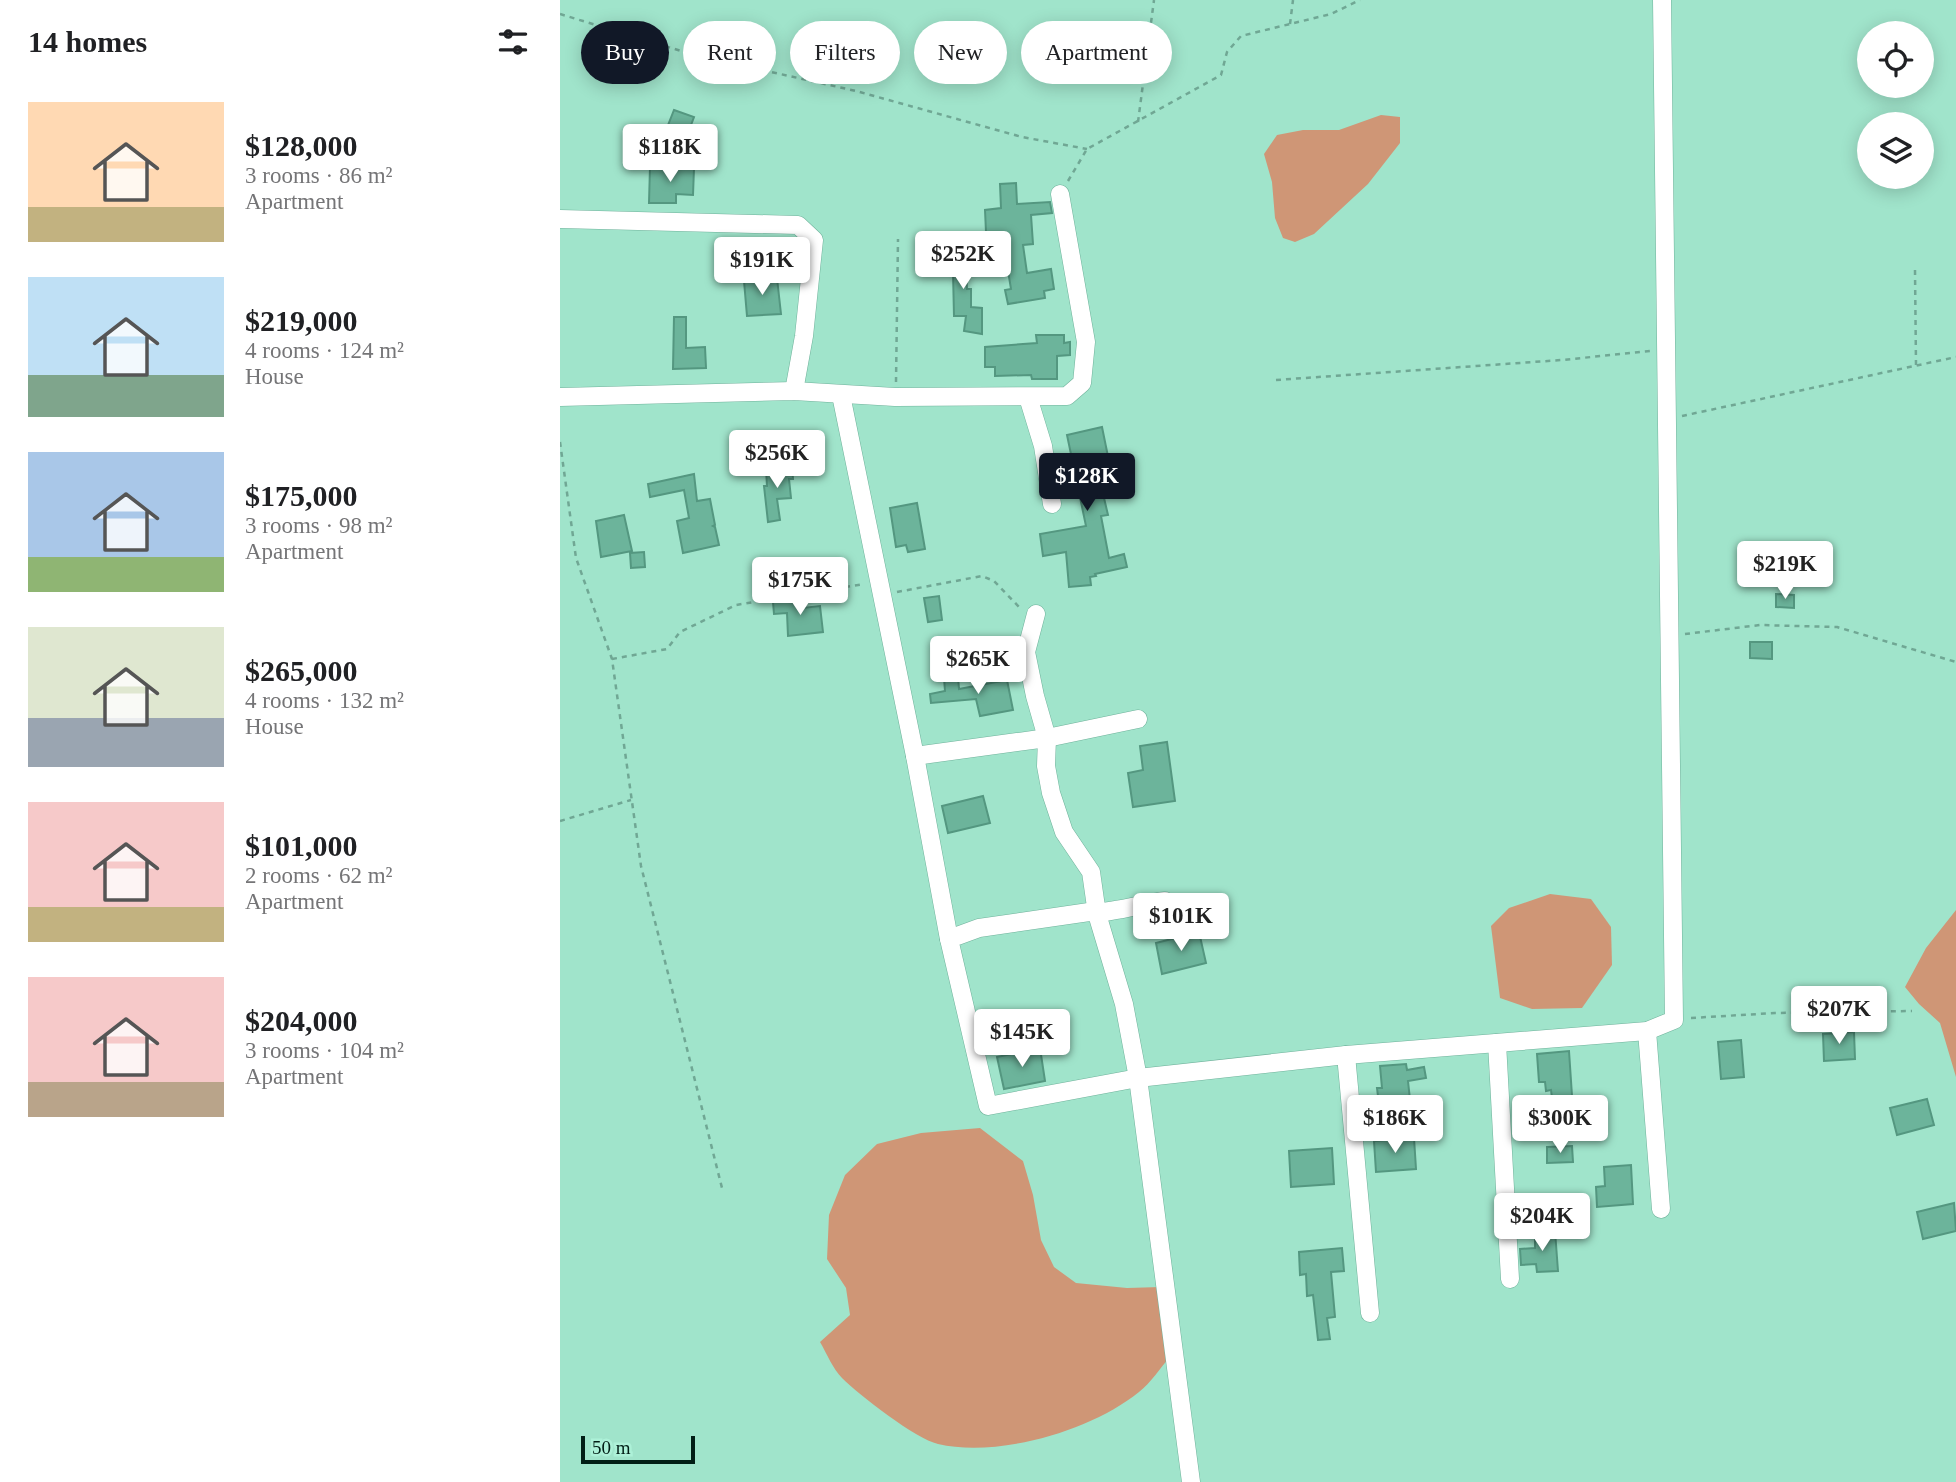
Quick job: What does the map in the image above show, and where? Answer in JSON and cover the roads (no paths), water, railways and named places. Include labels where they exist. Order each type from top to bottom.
[{"type":"street","points":[[841,395],[915,755],[948,939],[988,1106],[1138,1078],[1346,1055],[1647,1031],[1674,1020],[1662,0]]},
{"type":"street","points":[[560,397],[794,391],[895,397],[1067,396],[1082,383],[1086,342],[1060,194]]},
{"type":"street","points":[[560,219],[798,225],[814,240],[804,337],[794,391]]},
{"type":"street","points":[[1028,397],[1043,446],[1052,504]]},
{"type":"street","points":[[1036,614],[1026,652],[1047,738],[1046,766],[1051,793],[1064,832],[1091,872],[1097,914],[1124,1004],[1138,1078],[1191,1482]]},
{"type":"street","points":[[915,755],[1047,738],[1138,719]]},
{"type":"street","points":[[948,939],[979,928],[1089,912],[1097,914],[1133,905],[1166,901],[1170,915]]},
{"type":"street","points":[[1647,1031],[1661,1209]]},
{"type":"street","points":[[1497,1043],[1510,1279]]},
{"type":"street","points":[[1346,1055],[1370,1313]]}]
